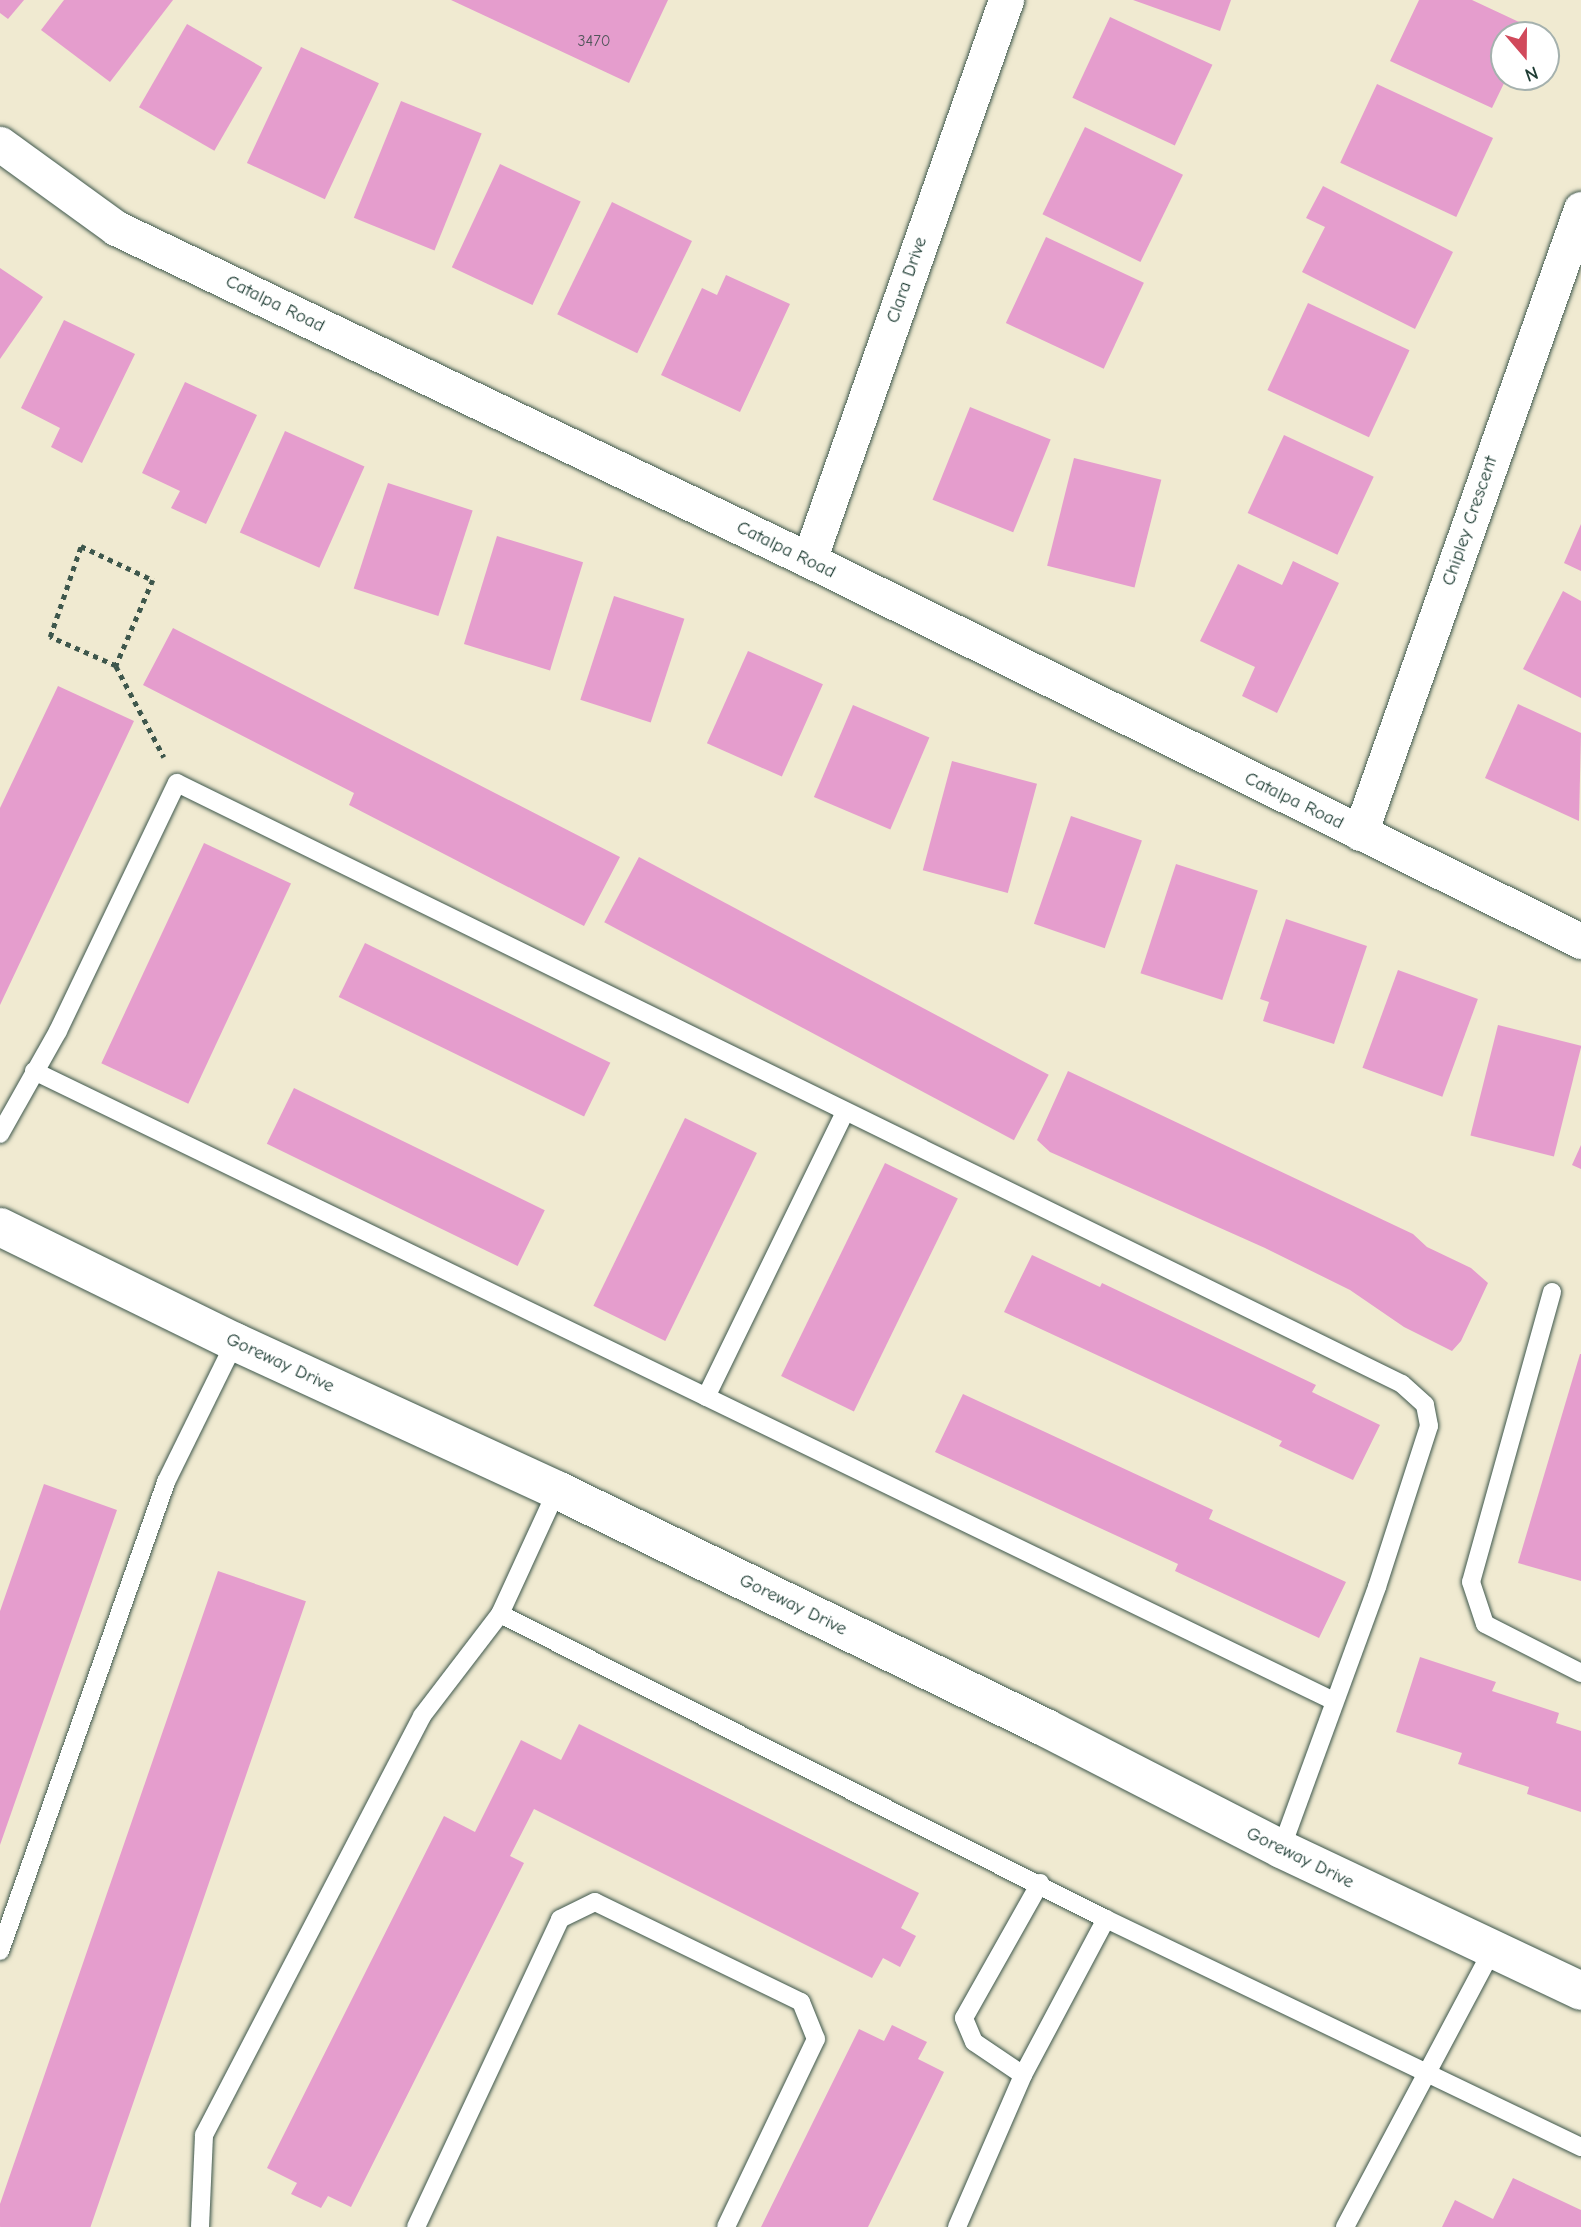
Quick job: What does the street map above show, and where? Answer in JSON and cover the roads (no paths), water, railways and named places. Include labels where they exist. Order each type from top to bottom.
[{"type":"main road","name":"Goreway Drive","points":[[0,1227],[235,1342],[556,1490],[1046,1728],[1281,1849],[1491,1952],[1581,1991]]},
{"type":"street","name":"Clara Drive","points":[[808,560],[1006,0]]},
{"type":"street","name":"Catalpa Road","points":[[0,144],[116,228],[808,560],[1581,941]]},
{"type":"street","name":"Chipley Crescent","points":[[1360,834],[1581,209]]},
{"type":"lane","points":[[0,1134],[58,1031],[177,783],[1402,1384],[1425,1405],[1429,1426],[1281,1849]]},
{"type":"lane","points":[[34,1071],[1334,1701]]},
{"type":"lane","points":[[706,1397],[845,1112]]},
{"type":"lane","points":[[1552,1292],[1471,1582],[1485,1624],[1581,1674]]},
{"type":"lane","points":[[0,1951],[166,1482],[235,1342]]},
{"type":"lane","points":[[200,2227],[204,2134],[422,1716],[500,1614],[556,1490]]},
{"type":"lane","points":[[500,1614],[1040,1883],[1106,1919],[1428,2071],[1581,2147]]},
{"type":"lane","points":[[1023,2075],[974,2042],[964,2018],[1040,1883]]},
{"type":"lane","points":[[415,2227],[560,1919],[595,1902],[801,2002],[811,2026],[816,2039],[726,2227]]},
{"type":"lane","points":[[957,2227],[1023,2075],[1106,1919]]},
{"type":"lane","points":[[1345,2227],[1491,1952]]}]
